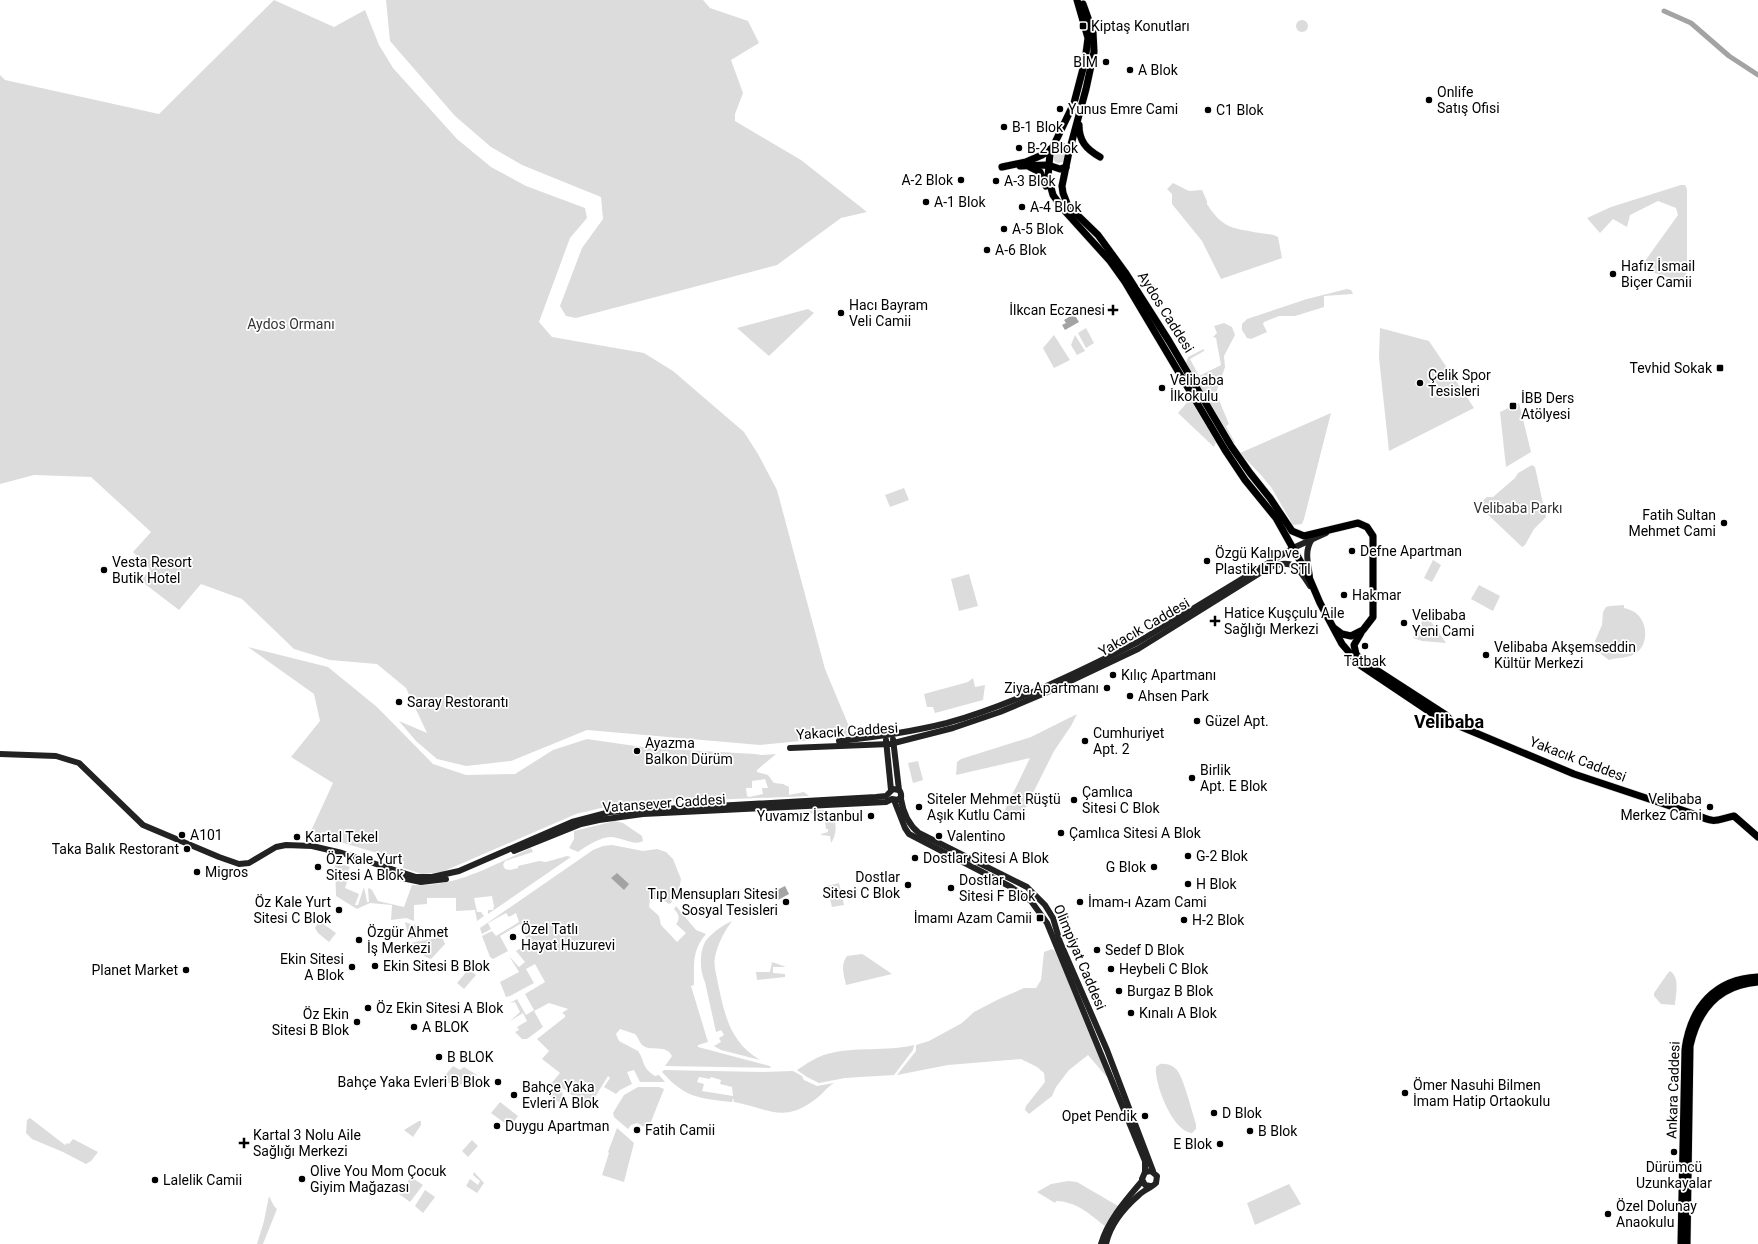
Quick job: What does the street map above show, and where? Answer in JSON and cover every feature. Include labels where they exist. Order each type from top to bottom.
[{"type":"main road","points":[[1048,165],[1052,148],[1074,104],[1086,61],[1088,38],[1077,0]]},
{"type":"main road","points":[[1069,152],[1067,149],[1060,146],[1052,148],[1042,155],[1026,162],[1002,167],[1048,165],[1056,169],[1066,167],[1086,90],[1094,45],[1091,25],[1082,0]]},
{"type":"main road","points":[[1080,112],[1080,136],[1082,142],[1092,152],[1100,157]]},
{"type":"main road","name":"Aydos Caddesi","points":[[1048,165],[1048,177],[1053,195],[1063,209],[1111,262],[1125,282],[1225,450],[1276,518],[1293,548]]},
{"type":"main road","points":[[1028,166],[1040,172],[1049,191],[1053,195]]},
{"type":"main road","name":"Aydos Caddesi","points":[[1066,167],[1062,186],[1068,206],[1098,235],[1125,272],[1169,341],[1231,446],[1250,474],[1270,498],[1292,531],[1304,536],[1330,531],[1354,524],[1362,524],[1367,527],[1373,536],[1373,617]]},
{"type":"main road","name":"Yakacık Caddesi","points":[[1320,603],[1299,569],[1288,563],[1276,564],[1150,642],[1045,694],[1000,712],[953,728],[890,743],[790,748],[893,735],[948,722],[1009,701],[1113,655],[1158,631],[1293,548],[1330,531]]},
{"type":"main road","name":"Yakacık Caddesi","points":[[1312,539],[1308,546],[1307,553],[1312,584]]},
{"type":"main road","name":"Yakacık Caddesi","points":[[1293,548],[1312,584],[1331,626],[1344,647],[1360,666],[1442,720],[1574,774],[1711,821],[1718,821],[1734,816],[1758,838]]},
{"type":"main road","name":"Yakacık Caddesi","points":[[1373,617],[1363,630],[1354,646],[1356,654],[1362,660],[1446,715],[1452,723]]},
{"type":"main road","points":[[1331,626],[1339,632],[1351,636],[1363,630]]},
{"type":"main road","points":[[893,735],[890,743],[890,797],[893,800],[904,828],[911,831]]},
{"type":"main road","points":[[885,736],[890,743],[899,790],[911,831]]},
{"type":"main road","name":"Vatansever Caddesi","points":[[0,754],[56,756],[79,763],[143,825],[219,858],[239,864],[249,863],[286,844],[312,846],[342,853],[416,877],[444,875],[459,871],[572,822],[595,815],[625,813],[643,814],[840,802],[883,797],[891,791]]},
{"type":"main road","points":[[891,791],[895,789],[899,790]]},
{"type":"main road","points":[[893,800],[898,800],[901,797]]},
{"type":"main road","name":"Vatansever Caddesi","points":[[840,802],[886,802],[893,800]]},
{"type":"main road","name":"Olimpiyat Caddesi","points":[[911,831],[919,833],[1027,887],[1045,905],[1053,918],[1060,942],[1107,1050],[1153,1171]]},
{"type":"main road","name":"Olimpiyat Caddesi","points":[[911,831],[1011,887],[1031,900],[1038,910],[1046,923],[1104,1060],[1145,1161],[1145,1172]]},
{"type":"main road","name":"Ankara Caddesi","points":[[1681,1244],[1685,1049],[1687,1037],[1695,1016],[1711,994],[1719,988],[1733,982],[1758,977]]},
{"type":"main road","name":"Ankara Caddesi","points":[[1687,1244],[1690,1046],[1692,1036],[1703,1014],[1719,994],[1736,986],[1758,982]]},
{"type":"main road","points":[[1101,1244],[1105,1233],[1122,1206],[1142,1181],[1142,1176],[1145,1172],[1153,1171],[1157,1175],[1157,1181],[1127,1207],[1119,1217],[1106,1244]]},
{"type":"main road","points":[[1142,1181],[1145,1185],[1150,1186]]},
{"type":"green space","name":"Aydos Ormanı","points":[[274,0],[334,27],[365,10],[379,45],[393,68],[457,139],[491,167],[526,186],[585,208],[587,218],[570,238],[539,322],[552,337],[644,353],[673,371],[744,432],[758,454],[777,490],[825,669],[853,736],[760,745],[587,730],[511,761],[466,766],[437,759],[416,741],[399,721],[427,733],[406,688],[377,664],[330,660],[294,649],[242,599],[201,584],[179,610],[141,581],[150,569],[133,552],[151,532],[91,477],[34,475],[0,484],[0,75],[5,80],[159,114]]},
{"type":"green space","points":[[386,0],[703,0],[710,8],[748,21],[759,43],[731,60],[743,93],[735,114],[735,121],[801,160],[867,212],[841,218],[777,265],[576,318],[566,316],[560,306],[582,248],[603,219],[601,197],[522,165],[491,147],[455,116],[390,41]]},
{"type":"green space","points":[[1302,20],[1306,22],[1308,26],[1306,30],[1302,32],[1298,30],[1296,26],[1298,22]]},
{"type":"green space","points":[[1057,151],[1061,151],[1065,157],[1061,163],[1057,163],[1053,159],[1053,155]]},
{"type":"green space","points":[[1173,183],[1189,191],[1202,190],[1207,204],[1223,223],[1242,230],[1278,237],[1282,258],[1221,279],[1202,241],[1172,204],[1172,194],[1167,189]]},
{"type":"green space","points":[[1685,185],[1687,189],[1687,266],[1685,283],[1640,268],[1678,215],[1676,208],[1658,201],[1630,215],[1627,227],[1613,219],[1600,233],[1587,218],[1611,207]]},
{"type":"green space","points":[[1347,289],[1351,290],[1353,294],[1324,296],[1324,307],[1295,316],[1279,316],[1264,322],[1263,324],[1267,332],[1251,339],[1247,338],[1242,330],[1242,324],[1247,319],[1307,299]]},
{"type":"green space","points":[[808,309],[814,313],[769,356],[737,328]]},
{"type":"green space","points":[[1224,323],[1232,327],[1235,335],[1224,356],[1225,367],[1216,393],[1229,424],[1226,426],[1235,443],[1186,363],[1188,357],[1204,349],[1204,351],[1190,359],[1199,376],[1221,365],[1216,338],[1213,337],[1217,333],[1214,326]]},
{"type":"green space","points":[[1086,328],[1094,343],[1086,348],[1078,333]]},
{"type":"green space","name":"Çelik Spor Tesisleri","points":[[1380,328],[1429,341],[1474,408],[1389,451],[1379,358]]},
{"type":"green space","points":[[1054,335],[1070,360],[1054,368],[1043,348]]},
{"type":"green space","points":[[1075,335],[1085,351],[1077,355],[1071,345]]},
{"type":"green space","points":[[1190,399],[1216,442],[1214,447],[1178,413]]},
{"type":"green space","points":[[1519,403],[1531,452],[1506,467],[1500,412]]},
{"type":"green space","points":[[1331,413],[1304,519],[1302,524],[1293,525],[1271,487],[1240,453]]},
{"type":"green space","name":"Velibaba Parkı","points":[[1532,465],[1535,467],[1546,517],[1534,529],[1525,545],[1522,547],[1480,507],[1479,504],[1487,497],[1493,497],[1515,478],[1518,473]]},
{"type":"green space","points":[[904,488],[909,500],[890,507],[885,495]]},
{"type":"green space","points":[[1433,560],[1441,565],[1432,582],[1424,578]]},
{"type":"green space","points":[[969,574],[978,606],[959,611],[951,579]]},
{"type":"green space","points":[[1479,585],[1500,596],[1493,611],[1471,599]]},
{"type":"green space","points":[[1624,605],[1624,608],[1635,612],[1644,624],[1645,640],[1640,649],[1633,655],[1609,660],[1601,654],[1595,641],[1602,625],[1603,612],[1606,607]]},
{"type":"green space","points":[[1424,618],[1432,623],[1446,643],[1422,641],[1413,638]]},
{"type":"green space","points":[[248,647],[328,667],[377,707],[433,764],[466,775],[515,774],[553,750],[587,739],[649,748],[761,755],[776,754],[757,770],[757,772],[768,775],[774,783],[783,784],[789,787],[789,795],[804,792],[809,796],[637,803],[601,808],[576,814],[442,872],[422,874],[403,868],[404,861],[310,833],[333,783],[291,757],[320,721],[314,694]],"holes":[[[765,779],[768,788],[762,788],[763,794],[749,797],[747,796],[746,788],[752,788],[752,781]]]},
{"type":"green space","points":[[973,678],[975,687],[985,685],[983,700],[935,713],[933,707],[927,707],[924,694],[968,682]]},
{"type":"green space","points":[[1077,714],[1071,726],[1054,751],[1019,821],[1002,816],[1030,758],[956,775],[957,762],[961,759],[1031,737]]},
{"type":"green space","points":[[918,761],[923,780],[913,783],[908,763]]},
{"type":"green space","points":[[827,810],[832,813],[835,824],[835,832],[831,843],[830,836],[821,835],[828,832],[828,829],[826,829],[824,813],[799,814],[799,811]]},
{"type":"green space","points":[[615,821],[623,823],[642,836],[643,841],[636,843],[608,837],[594,842],[578,852],[569,848],[574,839],[574,831]]},
{"type":"green space","points":[[612,845],[643,851],[657,849],[666,852],[673,859],[681,879],[679,890],[671,903],[669,904],[660,899],[653,899],[650,900],[649,907],[659,916],[661,925],[677,942],[686,933],[676,924],[679,918],[674,909],[676,906],[696,930],[706,934],[701,940],[696,952],[694,964],[694,985],[691,986],[708,1042],[698,1045],[698,1047],[770,1066],[771,1068],[665,1066],[672,1056],[669,1052],[662,1049],[646,1047],[642,1045],[635,1034],[620,1029],[616,1034],[619,1041],[638,1051],[647,1070],[655,1076],[659,1075],[665,1082],[640,1082],[634,1070],[627,1072],[632,1084],[620,1090],[616,1094],[604,1087],[610,1078],[608,1076],[589,1107],[562,1088],[550,1085],[560,1073],[542,1059],[549,1051],[537,1039],[565,1017],[562,1013],[568,1009],[549,1003],[534,1011],[543,1027],[527,1039],[522,1039],[515,1032],[519,1030],[517,1027],[527,1021],[523,1013],[510,1021],[520,1012],[515,1002],[510,1003],[517,999],[526,1015],[534,1010],[525,994],[545,982],[535,964],[526,969],[534,983],[506,997],[500,982],[519,972],[509,956],[519,967],[525,962],[516,951],[528,944],[528,942],[520,924],[500,936],[508,951],[493,959],[490,957],[482,936],[492,931],[496,936],[519,922],[516,913],[509,917],[506,913],[488,923],[491,929],[482,934],[480,928],[593,850],[603,846]]},
{"type":"green space","points":[[531,848],[533,852],[505,861],[503,865],[505,869],[510,870],[518,868],[518,866],[539,861],[546,862],[567,856],[571,857],[488,914],[488,910],[493,910],[494,906],[492,896],[474,898],[477,912],[481,912],[484,916],[477,921],[475,910],[456,911],[456,898],[427,898],[427,904],[414,905],[414,921],[406,918],[391,920],[392,905],[370,903],[357,909],[336,896],[335,862],[350,867],[346,876],[343,877],[348,879],[345,888],[359,894],[355,905],[358,905],[364,887],[367,902],[369,902],[369,888],[372,890],[378,901],[404,907],[412,885],[428,885],[459,879],[488,868]]},
{"type":"green space","points":[[839,883],[844,905],[832,907],[827,886]]},
{"type":"green space","points":[[319,921],[336,933],[329,942],[318,933],[315,928]]},
{"type":"green space","points":[[732,921],[726,929],[715,957],[718,984],[723,1007],[730,1027],[742,1045],[760,1060],[721,1050],[714,1046],[721,1042],[719,1038],[724,1035],[721,1030],[716,1032],[702,973],[702,951],[705,942],[710,936],[721,927]]},
{"type":"green space","points":[[405,922],[431,931],[431,933],[409,939]]},
{"type":"green space","points":[[439,938],[443,939],[445,944],[431,959],[426,957],[410,944],[414,942]]},
{"type":"green space","points":[[1052,949],[1055,951],[1108,1075],[1106,1076],[1088,1055],[1069,1070],[1056,1087],[1052,1096],[1029,1114],[1025,1110],[1026,1106],[1045,1082],[1044,1073],[1037,1067],[1021,1059],[948,1065],[897,1075],[916,1051],[916,1045],[929,1041],[962,1023],[974,1012],[999,999],[1024,988],[1036,988],[1041,980],[1044,952]]},
{"type":"green space","points":[[862,954],[892,974],[846,985],[843,970],[845,959],[847,956]]},
{"type":"green space","points":[[772,962],[786,967],[773,967],[773,973],[785,974],[785,977],[757,980],[756,972],[770,972]]},
{"type":"green space","points":[[469,969],[476,975],[464,989],[457,983]]},
{"type":"green space","points":[[1670,971],[1675,977],[1676,981],[1675,1005],[1661,1004],[1654,996],[1654,993]]},
{"type":"green space","points":[[914,1045],[913,1050],[894,1075],[845,1078],[819,1083],[797,1070],[811,1061],[827,1054],[849,1050],[893,1048]]},
{"type":"green space","points":[[1160,1064],[1167,1064],[1171,1066],[1180,1074],[1196,1124],[1196,1129],[1192,1133],[1185,1131],[1178,1125],[1166,1106],[1156,1075],[1156,1067]]},
{"type":"green space","points":[[453,1066],[460,1070],[464,1067],[477,1075],[455,1088],[443,1078]]},
{"type":"green space","points":[[664,1070],[762,1072],[793,1071],[802,1076],[804,1080],[817,1086],[834,1083],[816,1099],[802,1108],[792,1112],[783,1113],[764,1110],[734,1102],[733,1098],[732,1102],[711,1100],[690,1094],[678,1087],[662,1072]],"holes":[[[699,1077],[710,1079],[711,1077],[721,1080],[720,1084],[732,1087],[733,1096],[702,1091],[704,1084],[697,1082]]]},
{"type":"green space","points":[[638,1087],[659,1087],[664,1089],[648,1129],[637,1123],[631,1125],[628,1129],[614,1117],[613,1113],[624,1095]]},
{"type":"green space","points":[[546,1089],[562,1092],[564,1102],[563,1105],[544,1092]]},
{"type":"green space","points":[[500,1102],[518,1116],[510,1127],[491,1113]]},
{"type":"green space","points":[[30,1118],[65,1145],[67,1143],[69,1144],[73,1139],[98,1152],[91,1161],[86,1164],[63,1152],[32,1139],[26,1133],[27,1120]]},
{"type":"green space","points":[[421,1121],[421,1125],[413,1137],[404,1130]]},
{"type":"green space","points":[[617,1128],[634,1143],[624,1182],[602,1175],[609,1153],[608,1152]]},
{"type":"green space","points":[[472,1140],[478,1146],[468,1157],[462,1151]]},
{"type":"green space","points":[[474,1172],[484,1183],[477,1193],[466,1186],[470,1179],[478,1185],[480,1181],[473,1175]]},
{"type":"green space","points":[[411,1177],[423,1185],[410,1202],[399,1194]]},
{"type":"green space","points":[[1068,1181],[1077,1182],[1118,1206],[1106,1227],[1089,1213],[1077,1206],[1064,1202],[1056,1201],[1055,1203],[1037,1192],[1051,1184]]},
{"type":"green space","points":[[1289,1184],[1301,1204],[1255,1225],[1247,1203]]},
{"type":"green space","points":[[425,1190],[435,1197],[423,1213],[415,1206]]},
{"type":"green space","points":[[269,1196],[277,1209],[263,1244],[257,1244],[264,1221]]},
{"type":"shaded area","points":[[1074,314],[1079,322],[1065,330],[1062,325],[1066,323],[1064,320]]},
{"type":"shaded area","points":[[617,873],[629,884],[624,890],[611,878]]},
{"type":"shaded area","points":[[785,886],[789,894],[778,900],[773,892]]},
{"type":"waterway","points":[[1664,11],[1691,23],[1729,56],[1758,75]]},
{"type":"place","name":"Kiptaş Konutları","points":[[1083,26]]},
{"type":"place","name":"BİM","points":[[1106,62]]},
{"type":"place","name":"A Blok","points":[[1130,70]]},
{"type":"place","name":"Onlife Satış Ofisi","points":[[1429,100]]},
{"type":"place","name":"Yunus Emre Cami","points":[[1060,109]]},
{"type":"place","name":"C1 Blok","points":[[1208,110]]},
{"type":"place","name":"B-1 Blok","points":[[1004,127]]},
{"type":"place","name":"B-2 Blok","points":[[1019,148]]},
{"type":"place","name":"A-2 Blok","points":[[961,180]]},
{"type":"place","name":"A-3 Blok","points":[[996,181]]},
{"type":"place","name":"A-1 Blok","points":[[926,202]]},
{"type":"place","name":"A-4 Blok","points":[[1022,207]]},
{"type":"place","name":"A-5 Blok","points":[[1004,229]]},
{"type":"place","name":"A-6 Blok","points":[[987,250]]},
{"type":"place","name":"Hafız İsmail Biçer Camii","points":[[1613,274]]},
{"type":"place","name":"İlkcan Eczanesi","points":[[1113,310]]},
{"type":"place","name":"Hacı Bayram Veli Camii","points":[[841,313]]},
{"type":"place","name":"Tevhid Sokak","points":[[1720,368]]},
{"type":"place","name":"Çelik Spor Tesisleri","points":[[1420,383]]},
{"type":"place","name":"Velibaba İlkokulu","points":[[1162,388]]},
{"type":"place","name":"İBB Ders Atölyesi","points":[[1513,406]]},
{"type":"place","name":"Fatih Sultan Mehmet Cami","points":[[1724,523]]},
{"type":"place","name":"Defne Apartman","points":[[1352,551]]},
{"type":"place","name":"Özgü Kalıp ve Plastik LTD. STI","points":[[1207,561]]},
{"type":"place","name":"Vesta Resort Butik Hotel","points":[[104,570]]},
{"type":"place","name":"Hakmar","points":[[1344,595]]},
{"type":"place","name":"Hatice Kuşçulu Aile Sağlığı Merkezi","points":[[1215,621]]},
{"type":"place","name":"Velibaba Yeni Cami","points":[[1404,623]]},
{"type":"place","name":"Tatbak","points":[[1365,646]]},
{"type":"place","name":"Velibaba Akşemseddin Kültür Merkezi","points":[[1486,655]]},
{"type":"place","name":"Kılıç Apartmanı","points":[[1113,675]]},
{"type":"place","name":"Ziya Apartmanı","points":[[1107,688]]},
{"type":"place","name":"Ahsen Park","points":[[1130,696]]},
{"type":"place","name":"Saray Restorantı","points":[[399,702]]},
{"type":"place","name":"Güzel Apt.","points":[[1197,721]]},
{"type":"place","name":"Cumhuriyet Apt. 2","points":[[1085,741]]},
{"type":"place","name":"Ayazma Balkon Dürüm","points":[[637,751]]},
{"type":"place","name":"Birlik Apt. E Blok","points":[[1192,778]]},
{"type":"place","name":"Çamlıca Sitesi C Blok","points":[[1074,800]]},
{"type":"place","name":"Siteler Mehmet Rüştü Aşık Kutlu Cami","points":[[919,807]]},
{"type":"place","name":"Velibaba Merkez Cami","points":[[1710,807]]},
{"type":"place","name":"Yuvamız İstanbul","points":[[871,816]]},
{"type":"place","name":"Çamlıca Sitesi A Blok","points":[[1061,833]]},
{"type":"place","name":"A101","points":[[182,835]]},
{"type":"place","name":"Valentino","points":[[939,836]]},
{"type":"place","name":"Kartal Tekel","points":[[297,837]]},
{"type":"place","name":"Taka Balık Restorant","points":[[187,849]]},
{"type":"place","name":"G-2 Blok","points":[[1188,856]]},
{"type":"place","name":"Dostlar Sitesi A Blok","points":[[915,858]]},
{"type":"place","name":"Öz Kale Yurt Sitesi A Blok","points":[[318,867]]},
{"type":"place","name":"G Blok","points":[[1154,867]]},
{"type":"place","name":"Migros","points":[[197,872]]},
{"type":"place","name":"H Blok","points":[[1188,884]]},
{"type":"place","name":"Dostlar Sitesi C Blok","points":[[908,885]]},
{"type":"place","name":"Dostlar Sitesi F Blok","points":[[951,888]]},
{"type":"place","name":"Tıp Mensupları Sitesi Sosyal Tesisleri","points":[[786,902]]},
{"type":"place","name":"İmam-ı Azam Cami","points":[[1080,902]]},
{"type":"place","name":"Öz Kale Yurt Sitesi C Blok","points":[[339,910]]},
{"type":"place","name":"İmamı Azam Camii","points":[[1040,918]]},
{"type":"place","name":"H-2 Blok","points":[[1184,920]]},
{"type":"place","name":"Özel Tatlı Hayat Huzurevi","points":[[513,937]]},
{"type":"place","name":"Özgür Ahmet İş Merkezi","points":[[359,940]]},
{"type":"place","name":"Sedef D Blok","points":[[1097,950]]},
{"type":"place","name":"Ekin Sitesi B Blok","points":[[375,966]]},
{"type":"place","name":"Ekin Sitesi A Blok","points":[[352,967]]},
{"type":"place","name":"Heybeli C Blok","points":[[1111,969]]},
{"type":"place","name":"Planet Market","points":[[186,970]]},
{"type":"place","name":"Burgaz B Blok","points":[[1119,991]]},
{"type":"place","name":"Öz Ekin Sitesi A Blok","points":[[368,1008]]},
{"type":"place","name":"Kınalı A Blok","points":[[1131,1013]]},
{"type":"place","name":"Öz Ekin Sitesi B Blok","points":[[357,1022]]},
{"type":"place","name":"A BLOK","points":[[414,1027]]},
{"type":"place","name":"B BLOK","points":[[439,1057]]},
{"type":"place","name":"Bahçe Yaka Evleri B Blok","points":[[498,1082]]},
{"type":"place","name":"Ömer Nasuhi Bilmen İmam Hatip Ortaokulu","points":[[1405,1093]]},
{"type":"place","name":"Bahçe Yaka Evleri A Blok","points":[[514,1095]]},
{"type":"place","name":"D Blok","points":[[1214,1113]]},
{"type":"place","name":"Opet Pendik","points":[[1145,1116]]},
{"type":"place","name":"Duygu Apartman","points":[[497,1126]]},
{"type":"place","name":"Fatih Camii","points":[[637,1130]]},
{"type":"place","name":"B Blok","points":[[1250,1131]]},
{"type":"place","name":"Kartal 3 Nolu Aile Sağlığı Merkezi","points":[[244,1143]]},
{"type":"place","name":"E Blok","points":[[1220,1144]]},
{"type":"place","name":"Dürümcü Uzunkayalar","points":[[1674,1152]]},
{"type":"place","name":"Olive You Mom Çocuk Giyim Mağazası","points":[[302,1179]]},
{"type":"place","name":"Lalelik Camii","points":[[155,1180]]},
{"type":"place","name":"Özel Dolunay Anaokulu","points":[[1608,1214]]},
{"type":"district","name":"Velibaba","points":[[1449,722]]}]
